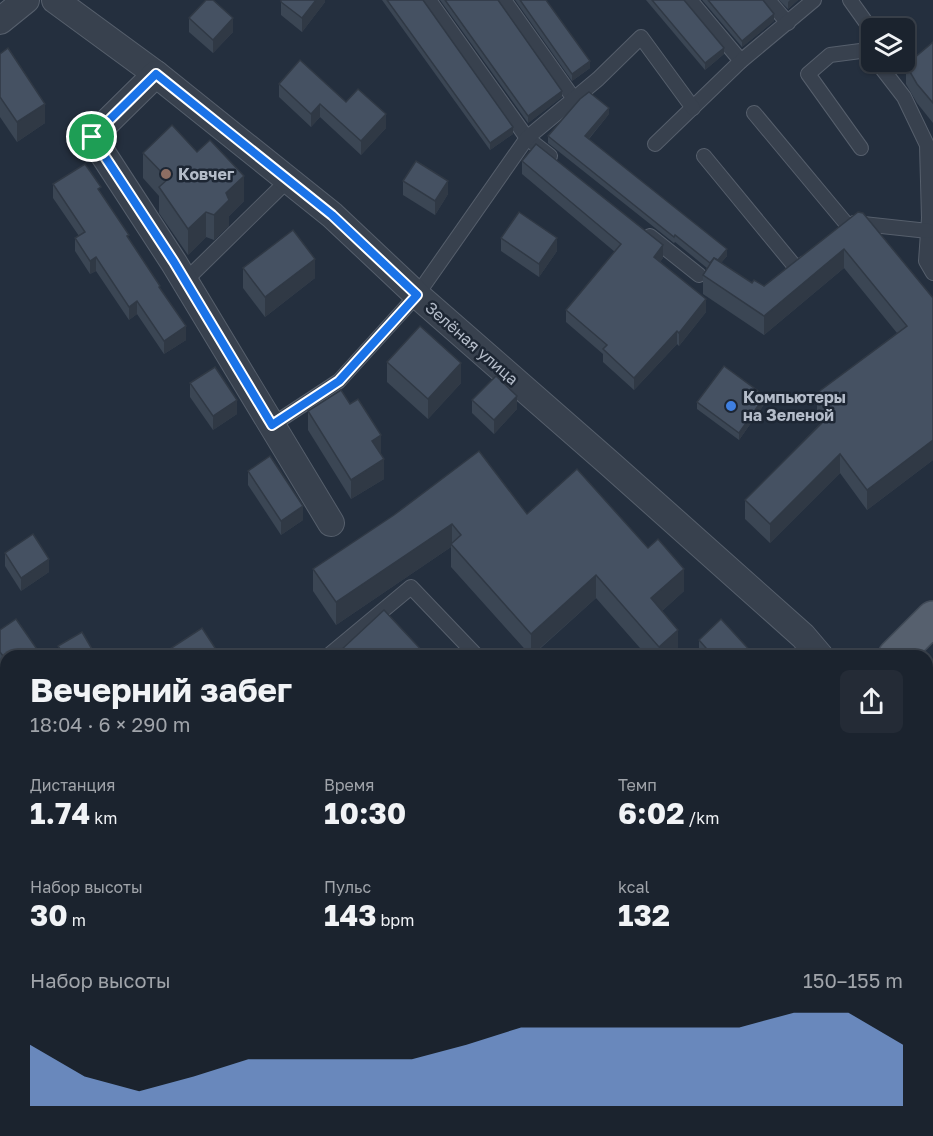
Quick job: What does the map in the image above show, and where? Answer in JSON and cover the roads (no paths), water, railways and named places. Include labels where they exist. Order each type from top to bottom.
[{"type":"main road","points":[[900,650],[931,616]]},
{"type":"street","points":[[0,21],[26,0]]},
{"type":"street","name":"Зелёная улица","points":[[55,0],[156,74],[332,215],[417,295],[803,636],[815,650]]},
{"type":"street","points":[[156,74],[92,137],[185,281],[331,523]]},
{"type":"lane","points":[[429,0],[527,138],[563,166]]},
{"type":"lane","points":[[504,0],[574,99]]},
{"type":"lane","points":[[690,0],[741,62]]},
{"type":"lane","points":[[768,0],[788,23]]},
{"type":"lane","points":[[655,144],[741,62],[814,0]]},
{"type":"lane","points":[[849,0],[862,18]]},
{"type":"lane","points":[[272,425],[339,381],[417,295],[527,138],[598,80],[641,37],[693,108]]},
{"type":"lane","points":[[861,53],[830,55],[808,74],[861,148]]},
{"type":"lane","points":[[884,72],[904,98],[927,144],[926,261],[933,273]]},
{"type":"lane","points":[[754,113],[844,231],[855,222],[928,231]]},
{"type":"lane","points":[[704,156],[797,270],[814,255]]},
{"type":"lane","points":[[185,281],[287,181]]},
{"type":"lane","points":[[636,224],[699,275]]},
{"type":"lane","points":[[335,650],[411,587],[471,650]]},
{"type":"place","name":"Ковчег","points":[[166,174]]},
{"type":"place","name":"Компьютеры на Зеленой","points":[[731,406]]}]
